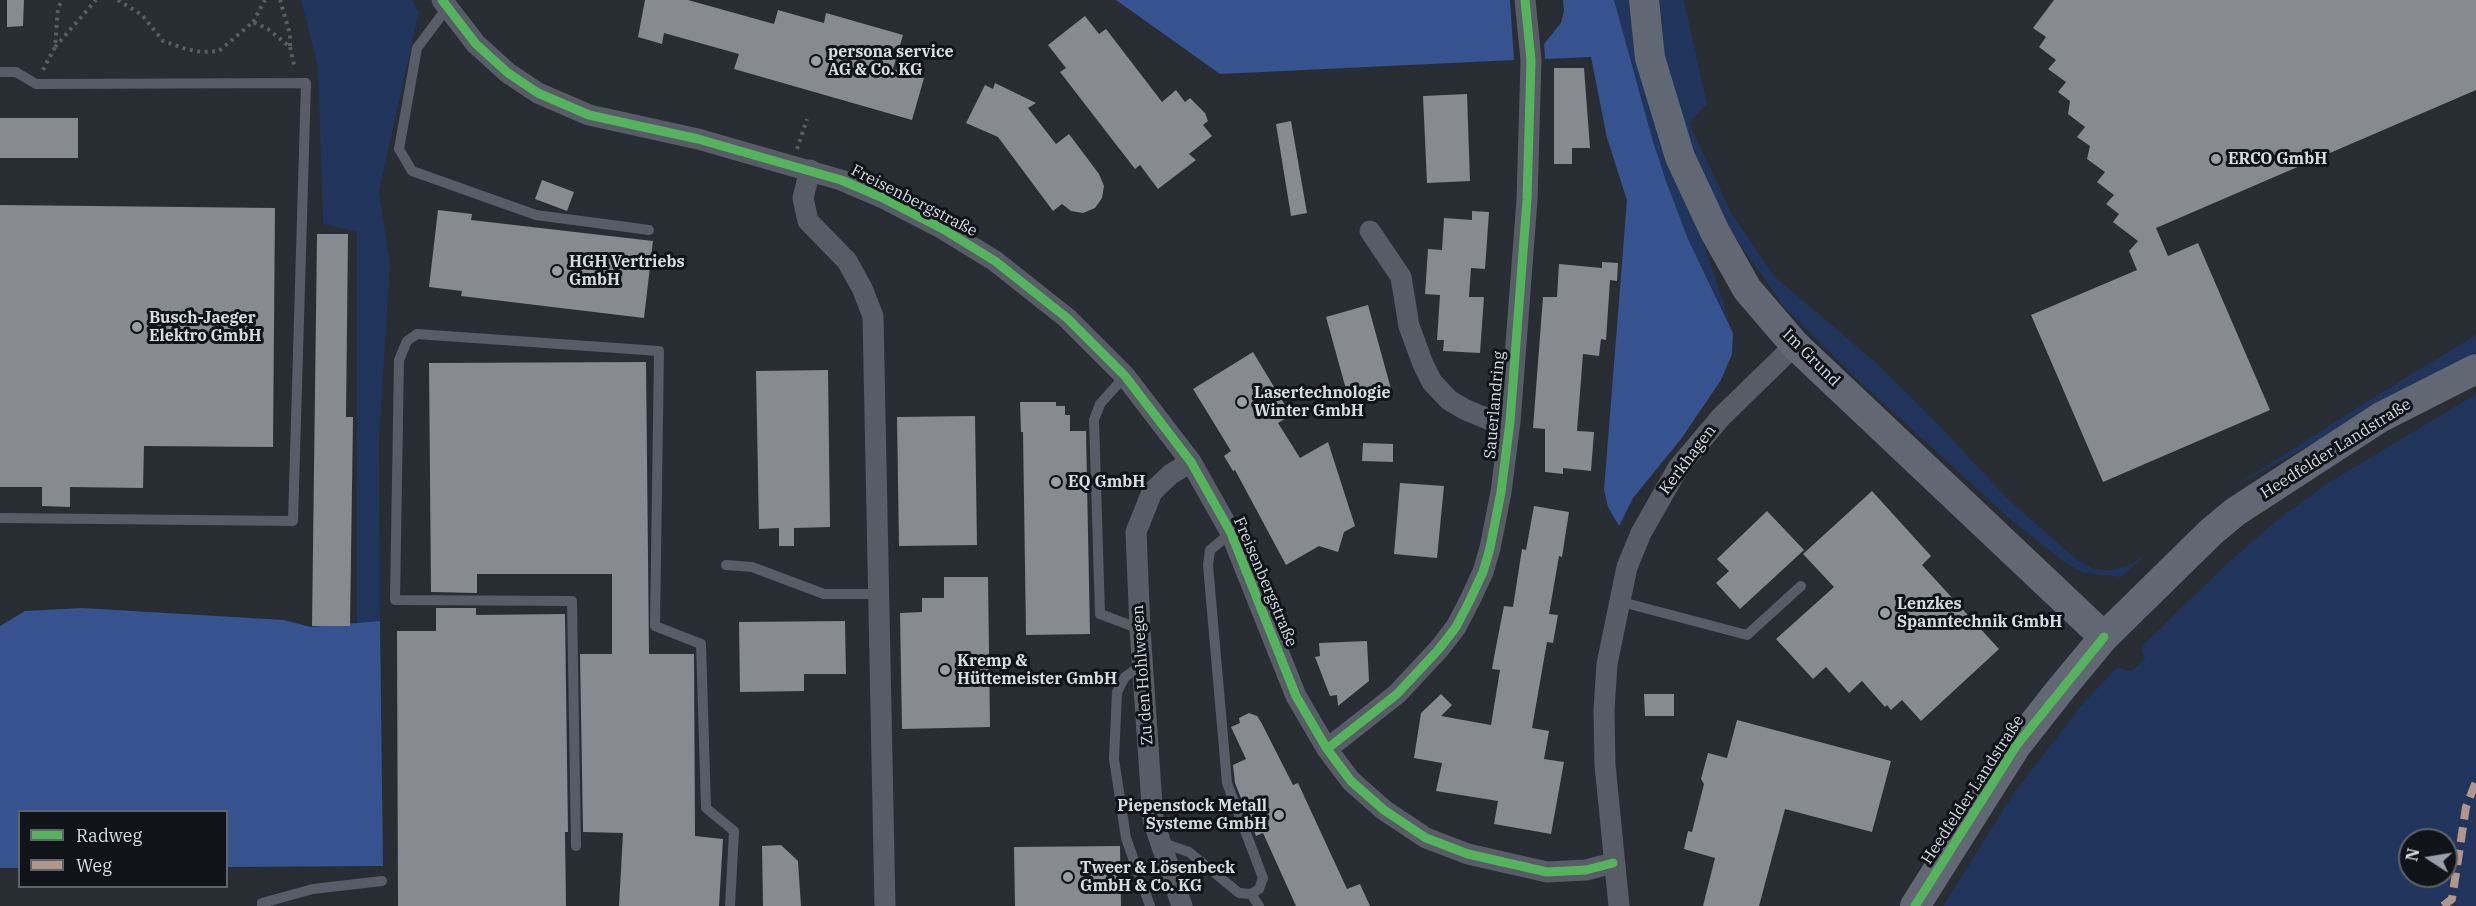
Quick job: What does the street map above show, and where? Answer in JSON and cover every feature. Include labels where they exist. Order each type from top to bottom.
[{"type":"main road","name":"Im Grund","points":[[1644,0],[1650,58],[1680,157],[1714,232],[1747,289],[1795,345],[2104,637]]},
{"type":"main road","name":"Heedfelder Landstraße","points":[[1915,906],[2016,746],[2104,637],[2235,512],[2381,417],[2476,369]]},
{"type":"street","name":"Sauerlandring","points":[[1327,749],[1397,694],[1439,649],[1456,627],[1483,572],[1490,548],[1501,492],[1510,422],[1527,200],[1531,60],[1525,0]]},
{"type":"street","name":"Freisenbergstraße","points":[[445,4],[476,44],[508,73],[538,93],[589,115],[698,139],[801,167],[881,197],[943,229],[995,261],[1067,318],[1125,376],[1191,462],[1231,533],[1296,696],[1327,749],[1351,782],[1384,810],[1437,842],[1468,854],[1547,872],[1586,870],[1613,863]]},
{"type":"street","points":[[801,167],[803,198],[808,221],[847,261],[862,288],[873,316],[885,906]]},
{"type":"street","name":"Sauerlandring","points":[[1370,231],[1401,277],[1409,326],[1432,382],[1449,400],[1464,409],[1488,419],[1510,422]]},
{"type":"street","name":"Kerkhagen","points":[[1619,906],[1605,765],[1604,710],[1607,664],[1618,601],[1627,567],[1641,533],[1678,468],[1729,409],[1795,345]]},
{"type":"street","name":"Zu den Hohlwegen","points":[[1182,906],[1153,820],[1142,665],[1136,532],[1152,492],[1171,474],[1191,462]]},
{"type":"lane","points":[[445,4],[417,48],[399,149],[412,171],[536,215],[649,230]]},
{"type":"lane","points":[[0,72],[16,72],[36,84],[306,84],[293,522],[0,518]]},
{"type":"lane","points":[[576,846],[572,600],[395,600],[399,360],[407,341],[417,334],[659,351],[656,626],[701,644],[706,808],[734,831],[730,906]]},
{"type":"lane","points":[[1125,376],[1100,404],[1094,420],[1100,614],[1140,629]]},
{"type":"lane","points":[[1160,842],[1189,852],[1239,893],[1251,894],[1259,889],[1263,878],[1227,783],[1219,668],[1208,565],[1210,550],[1231,533]]},
{"type":"lane","points":[[726,566],[752,567],[824,594],[878,594]]},
{"type":"lane","points":[[1618,601],[1747,635],[1801,586]]},
{"type":"lane","points":[[1142,665],[1125,677],[1117,692],[1114,759],[1126,838],[1150,906]]},
{"type":"lane","points":[[262,906],[262,903],[313,889],[382,881]]},
{"type":"lane","points":[[1251,894],[1259,906]]},
{"type":"path","points":[[55,47],[58,8],[62,0]]},
{"type":"path","points":[[36,84],[55,47],[96,0]]},
{"type":"path","points":[[118,0],[141,15],[163,41],[186,49],[219,51],[254,22],[265,0]]},
{"type":"path","points":[[280,0],[290,34],[290,47],[295,69],[306,84]]},
{"type":"path","points":[[254,22],[268,29],[290,47]]},
{"type":"path","points":[[801,167],[807,118]]},
{"type":"shaded area","points":[[301,0],[412,0],[419,12],[379,192],[390,265],[379,441],[380,621],[357,623],[357,232],[323,224],[318,67]]},
{"type":"shaded area","points":[[1116,0],[1510,0],[1514,60],[1220,74]]},
{"type":"shaded area","points":[[1563,0],[1614,0],[1666,181],[1688,239],[1733,333],[1732,354],[1721,380],[1681,439],[1633,498],[1619,526],[1608,507],[1604,490],[1627,200],[1607,138],[1591,57],[1545,59],[1544,44],[1561,23],[1564,11]]},
{"type":"shaded area","points":[[1614,0],[1631,0],[1700,232],[1731,326],[1688,239],[1666,181]]},
{"type":"shaded area","points":[[1655,0],[1684,0],[1707,104],[1689,123],[1732,214],[1774,276],[1874,361],[1933,419],[2008,499],[2076,559],[2094,569],[2109,571],[2132,564],[2151,550],[2121,577],[2084,573],[2064,562],[2010,519],[1858,380],[1785,308],[1725,223],[1701,176],[1671,97]]},
{"type":"shaded area","points":[[2476,335],[2476,352],[2227,491],[2379,394]]},
{"type":"shaded area","points":[[2476,394],[2476,906],[1943,906],[2014,793],[2084,702],[2117,668],[2132,671],[2145,658],[2142,652],[2143,645],[2233,558],[2276,521],[2328,483]]},
{"type":"shaded area","points":[[82,608],[284,620],[311,627],[380,621],[383,866],[228,867],[228,810],[18,810],[18,868],[0,868],[0,626],[25,611]]},
{"type":"building","points":[[7,0],[24,0],[23,26],[7,27]]},
{"type":"building","name":"persona service AG & Co. KG","points":[[645,0],[688,0],[774,24],[778,10],[824,23],[826,13],[903,35],[893,69],[924,78],[912,120],[734,69],[739,54],[664,33],[662,44],[638,37]]},
{"type":"building","name":"ERCO GmbH","points":[[2054,0],[2476,0],[2476,90],[2156,228],[2168,256],[2198,243],[2270,410],[2103,482],[2031,315],[2137,270],[2129,251],[2138,241],[2113,222],[2119,214],[2106,204],[2114,195],[2097,182],[2105,172],[2087,159],[2090,146],[2077,137],[2085,127],[2068,114],[2070,101],[2058,92],[2066,82],[2048,69],[2056,60],[2039,47],[2046,37],[2033,28]]},
{"type":"building","points":[[1085,16],[1099,34],[1106,29],[1162,102],[1176,90],[1185,102],[1190,98],[1205,113],[1208,121],[1203,125],[1212,136],[1189,154],[1196,160],[1158,189],[1140,165],[1135,169],[1060,72],[1066,68],[1048,45]]},
{"type":"building","points":[[1554,68],[1584,68],[1590,148],[1572,148],[1572,164],[1554,164]]},
{"type":"building","points":[[995,83],[1036,103],[1028,108],[1056,144],[1069,134],[1099,174],[1104,186],[1102,198],[1095,208],[1083,213],[1071,211],[1062,204],[1053,211],[998,137],[966,123],[985,85],[993,89]]},
{"type":"building","points":[[1467,94],[1470,181],[1427,183],[1423,96]]},
{"type":"building","points":[[0,118],[78,118],[78,158],[0,158]]},
{"type":"building","points":[[1291,121],[1307,213],[1291,216],[1276,124]]},
{"type":"building","points":[[542,180],[574,192],[567,211],[535,199]]},
{"type":"building","name":"Busch-Jaeger Elektro GmbH","points":[[0,205],[275,208],[273,447],[144,446],[143,488],[70,487],[70,507],[42,506],[42,487],[0,487]]},
{"type":"building","name":"HGH Vertriebs GmbH","points":[[438,210],[472,214],[471,220],[653,241],[644,318],[461,296],[462,291],[429,287]]},
{"type":"building","points":[[1472,211],[1489,212],[1485,269],[1471,268],[1469,297],[1484,297],[1480,353],[1443,351],[1444,340],[1437,340],[1440,295],[1425,294],[1428,249],[1442,250],[1444,218],[1472,220]]},
{"type":"building","points":[[317,234],[348,234],[346,417],[353,417],[350,626],[312,626]]},
{"type":"building","points":[[1602,262],[1618,263],[1617,281],[1610,280],[1606,340],[1601,339],[1599,356],[1583,354],[1577,431],[1594,432],[1591,471],[1563,468],[1563,474],[1545,472],[1545,429],[1533,428],[1543,297],[1557,297],[1559,264],[1602,268]]},
{"type":"building","points":[[1368,305],[1391,389],[1349,400],[1326,317]]},
{"type":"building","points":[[1253,352],[1291,415],[1278,423],[1300,458],[1328,442],[1355,526],[1344,532],[1338,552],[1319,546],[1286,565],[1235,470],[1233,471],[1224,456],[1231,451],[1193,389]]},
{"type":"building","points":[[646,362],[649,654],[694,654],[695,836],[723,839],[719,906],[619,906],[623,833],[583,832],[580,654],[612,654],[612,574],[477,574],[477,593],[431,592],[429,363]]},
{"type":"building","points":[[828,370],[830,527],[794,528],[794,546],[779,546],[779,528],[759,529],[756,371]]},
{"type":"building","points":[[1020,402],[1056,402],[1056,406],[1065,406],[1065,415],[1070,415],[1070,431],[1086,431],[1090,634],[1026,635],[1023,432],[1021,432]]},
{"type":"building","points":[[975,416],[977,545],[899,546],[897,417]]},
{"type":"building","points":[[1363,443],[1393,444],[1393,462],[1362,461]]},
{"type":"building","points":[[1400,483],[1444,486],[1437,558],[1394,554]]},
{"type":"building","name":"Lenzkes Spanntechnik GmbH","points":[[1872,491],[1931,556],[1922,565],[1999,649],[1921,721],[1902,700],[1891,710],[1887,705],[1885,707],[1862,681],[1849,693],[1826,667],[1813,679],[1776,639],[1834,587],[1803,554]]},
{"type":"building","points":[[1534,506],[1569,512],[1549,614],[1558,615],[1553,643],[1547,642],[1532,728],[1549,731],[1544,759],[1564,762],[1551,834],[1494,824],[1498,801],[1436,791],[1442,763],[1414,758],[1421,713],[1441,694],[1452,705],[1441,716],[1491,725],[1500,670],[1492,669],[1504,606],[1513,607],[1522,549],[1526,550]]},
{"type":"building","points":[[1767,511],[1804,550],[1740,609],[1716,583],[1729,571],[1717,559]]},
{"type":"building","name":"Kremp & Hüttemeister GmbH","points":[[944,577],[988,577],[990,727],[902,729],[900,613],[922,612],[922,598],[944,598]]},
{"type":"building","points":[[436,608],[476,608],[476,615],[565,614],[568,832],[565,832],[566,906],[398,906],[397,631],[436,631]]},
{"type":"building","points":[[845,621],[846,674],[804,674],[804,691],[740,692],[739,622]]},
{"type":"building","points":[[1367,641],[1369,681],[1338,706],[1337,695],[1330,696],[1315,657],[1320,656],[1319,643]]},
{"type":"building","points":[[1644,694],[1674,694],[1674,716],[1645,716]]},
{"type":"building","name":"Piepenstock Metall Systeme GmbH","points":[[1249,713],[1257,716],[1261,722],[1293,785],[1298,783],[1347,889],[1360,884],[1370,906],[1296,906],[1263,833],[1256,836],[1235,783],[1233,765],[1246,759],[1231,727],[1240,723],[1239,718]]},
{"type":"building","points":[[1737,720],[1891,761],[1872,832],[1785,809],[1759,906],[1703,906],[1715,858],[1684,849],[1688,831],[1692,832],[1704,784],[1701,779],[1708,753],[1727,758]]},
{"type":"building","points":[[781,845],[798,861],[801,906],[763,906],[762,846]]},
{"type":"building","name":"Tweer & Lösenbeck GmbH & Co. KG","points":[[1120,846],[1121,906],[1015,906],[1014,847]]},
{"type":"marked path","points":[[2443,906],[2452,899],[2466,807],[2476,782]]},
{"type":"cycle path","points":[[442,0],[476,44],[508,73],[538,93],[589,115],[698,139],[841,180],[881,197],[943,229],[995,261],[1067,318],[1125,376],[1191,462],[1231,533],[1296,696],[1327,749],[1351,781],[1384,810],[1426,838],[1468,854],[1547,872],[1586,870],[1613,863]]},
{"type":"cycle path","points":[[1327,749],[1397,694],[1439,649],[1456,627],[1470,600],[1483,572],[1490,548],[1501,492],[1510,422],[1527,200],[1531,60],[1525,0]]},
{"type":"cycle path","points":[[1915,906],[2016,746],[2104,637]]},
{"type":"place","name":"persona service AG & Co. KG","points":[[816,61]]},
{"type":"place","name":"ERCO GmbH","points":[[2216,159]]},
{"type":"place","name":"HGH Vertriebs GmbH","points":[[557,271]]},
{"type":"place","name":"Busch-Jaeger Elektro GmbH","points":[[137,327]]},
{"type":"place","name":"Lasertechnologie Winter GmbH","points":[[1242,402]]},
{"type":"place","name":"EQ GmbH","points":[[1056,482]]},
{"type":"place","name":"Lenzkes Spanntechnik GmbH","points":[[1885,613]]},
{"type":"place","name":"Kremp & Hüttemeister GmbH","points":[[945,670]]},
{"type":"place","name":"Piepenstock Metall Systeme GmbH","points":[[1279,815]]},
{"type":"place","name":"Tweer & Lösenbeck GmbH & Co. KG","points":[[1068,877]]}]
